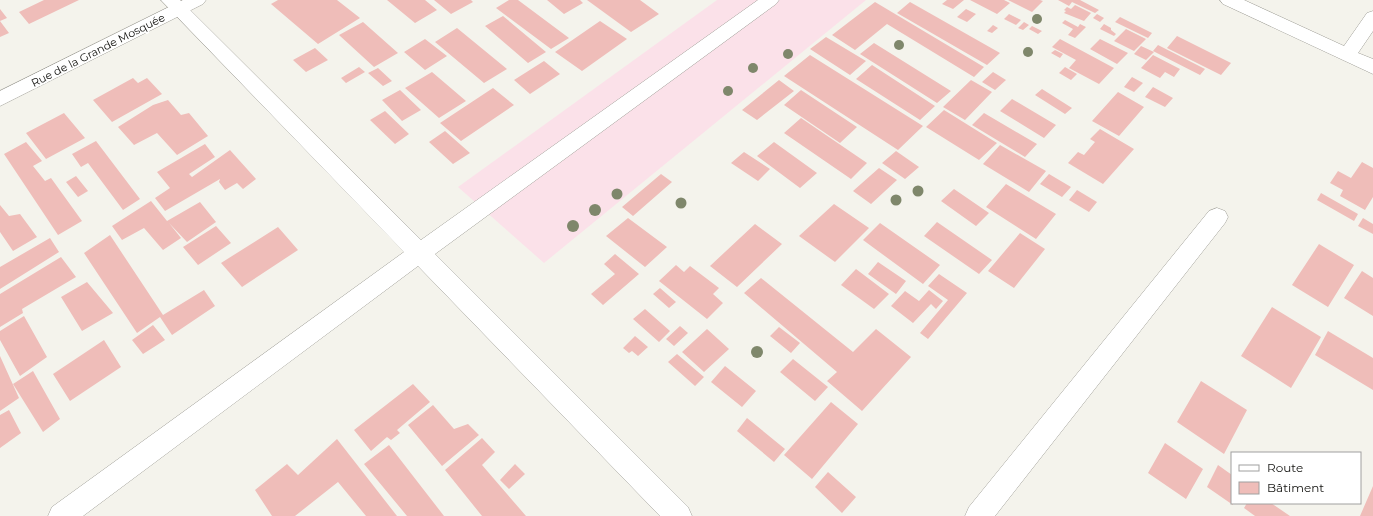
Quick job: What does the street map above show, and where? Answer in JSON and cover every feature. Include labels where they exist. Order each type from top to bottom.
[{"type":"street","points":[[61,516],[770,0]]},
{"type":"street","points":[[1229,0],[1373,67]]},
{"type":"street","points":[[182,3],[420,254],[679,516]]},
{"type":"street","name":"Rue de la Grande Mosquée","points":[[0,99],[182,3]]},
{"type":"street","points":[[1347,55],[1373,17]]},
{"type":"street","points":[[978,516],[1217,217]]},
{"type":"shaded area","points":[[717,0],[866,0],[544,263],[458,187]]},
{"type":"building","points":[[44,0],[79,0],[29,24],[19,12]]},
{"type":"building","points":[[278,0],[337,0],[360,18],[318,44],[271,4]]},
{"type":"building","points":[[387,0],[425,0],[437,10],[415,23]]},
{"type":"building","points":[[434,0],[471,0],[473,2],[451,14]]},
{"type":"building","points":[[509,0],[518,0],[569,38],[551,49],[496,8]]},
{"type":"building","points":[[547,0],[580,0],[583,3],[564,14]]},
{"type":"building","points":[[587,0],[640,0],[659,14],[631,32]]},
{"type":"building","points":[[947,0],[964,0],[953,9],[942,4]]},
{"type":"building","points":[[970,0],[1004,0],[1010,3],[997,14]]},
{"type":"building","points":[[1008,0],[1040,0],[1043,1],[1032,12]]},
{"type":"building","points":[[1058,0],[1080,0],[1099,10],[1095,13],[1072,2],[1069,6]]},
{"type":"building","points":[[875,2],[984,67],[974,77],[887,24],[855,50],[832,35]]},
{"type":"building","points":[[910,2],[1000,53],[987,65],[897,13]]},
{"type":"building","points":[[1075,5],[1091,13],[1084,21],[1064,13],[1066,11],[1064,10],[1067,7],[1071,9]]},
{"type":"building","points":[[0,9],[7,18],[0,21]]},
{"type":"building","points":[[966,9],[976,14],[967,22],[957,17]]},
{"type":"building","points":[[1009,14],[1021,20],[1016,25],[1004,19]]},
{"type":"building","points":[[1097,14],[1104,18],[1100,22],[1093,18]]},
{"type":"building","points":[[503,16],[546,52],[528,63],[485,26]]},
{"type":"building","points":[[1120,17],[1152,33],[1148,38],[1115,22]]},
{"type":"building","points":[[1065,20],[1078,27],[1080,24],[1086,27],[1075,38],[1068,35],[1073,29],[1062,23]]},
{"type":"building","points":[[0,21],[9,33],[0,37]]},
{"type":"building","points":[[600,21],[627,39],[582,71],[555,52]]},
{"type":"building","points":[[363,22],[398,53],[374,67],[339,35]]},
{"type":"building","points":[[1024,22],[1029,25],[1023,30],[1018,28]]},
{"type":"building","points":[[1104,24],[1111,28],[1111,30],[1116,34],[1114,36],[1100,29]]},
{"type":"building","points":[[993,25],[998,28],[992,33],[987,31]]},
{"type":"building","points":[[1032,26],[1042,31],[1038,34],[1029,29]]},
{"type":"building","points":[[457,28],[507,69],[484,83],[435,42]]},
{"type":"building","points":[[1126,29],[1146,39],[1134,51],[1114,41]]},
{"type":"building","points":[[1177,36],[1231,63],[1221,75],[1167,48]]},
{"type":"building","points":[[826,37],[866,61],[850,75],[810,49]]},
{"type":"building","points":[[425,39],[447,56],[425,70],[404,52]]},
{"type":"building","points":[[1060,39],[1114,68],[1099,84],[1069,68],[1076,60],[1052,47]]},
{"type":"building","points":[[1100,39],[1128,53],[1117,64],[1090,49]]},
{"type":"building","points":[[874,43],[951,91],[937,103],[860,54]]},
{"type":"building","points":[[1158,45],[1205,69],[1200,75],[1153,51]]},
{"type":"building","points":[[1141,46],[1154,52],[1146,60],[1134,54]]},
{"type":"building","points":[[315,48],[328,60],[306,72],[293,60]]},
{"type":"building","points":[[1055,50],[1063,54],[1060,58],[1051,53]]},
{"type":"building","points":[[810,55],[923,126],[898,150],[784,76]]},
{"type":"building","points":[[1153,55],[1180,69],[1174,77],[1165,72],[1160,78],[1141,68]]},
{"type":"building","points":[[544,61],[560,74],[530,94],[514,80]]},
{"type":"building","points":[[872,65],[935,106],[920,120],[856,79]]},
{"type":"building","points":[[359,67],[365,72],[346,83],[341,78]]},
{"type":"building","points":[[1065,67],[1077,74],[1071,80],[1059,73]]},
{"type":"building","points":[[378,68],[392,81],[383,86],[368,73]]},
{"type":"building","points":[[432,72],[466,101],[439,118],[405,88]]},
{"type":"building","points":[[993,72],[1006,80],[995,90],[982,82]]},
{"type":"building","points":[[1132,77],[1143,83],[1134,92],[1124,87]]},
{"type":"building","points":[[133,78],[138,83],[147,78],[162,94],[112,122],[93,100]]},
{"type":"building","points":[[779,80],[794,91],[757,120],[742,110]]},
{"type":"building","points":[[971,80],[992,92],[965,120],[943,107]]},
{"type":"building","points":[[1153,87],[1173,98],[1165,107],[1145,97]]},
{"type":"building","points":[[493,88],[514,105],[461,141],[440,123]]},
{"type":"building","points":[[1042,89],[1072,108],[1065,114],[1035,95]]},
{"type":"building","points":[[400,90],[421,110],[402,121],[382,100]]},
{"type":"building","points":[[801,90],[857,127],[840,143],[784,105]]},
{"type":"building","points":[[1118,92],[1144,107],[1119,136],[1092,121]]},
{"type":"building","points":[[1012,99],[1056,125],[1044,138],[1000,111]]},
{"type":"building","points":[[168,100],[181,115],[189,113],[208,136],[177,155],[157,133],[134,145],[118,127],[153,105]]},
{"type":"building","points":[[944,110],[997,143],[979,160],[926,127]]},
{"type":"building","points":[[385,111],[409,134],[395,144],[370,120]]},
{"type":"building","points":[[64,113],[85,138],[46,159],[26,133]]},
{"type":"building","points":[[984,113],[1037,144],[1025,157],[972,125]]},
{"type":"building","points":[[801,118],[867,163],[851,179],[784,133]]},
{"type":"building","points":[[1100,129],[1134,149],[1103,184],[1068,163],[1078,152],[1084,155],[1095,142],[1090,139]]},
{"type":"building","points":[[445,131],[470,153],[453,164],[429,142]]},
{"type":"building","points":[[96,141],[140,199],[123,210],[88,163],[81,167],[72,154]]},
{"type":"building","points":[[26,142],[42,161],[33,166],[45,181],[51,178],[82,221],[58,235],[4,154]]},
{"type":"building","points":[[774,142],[817,173],[800,188],[757,156]]},
{"type":"building","points":[[205,144],[215,157],[189,174],[192,177],[230,150],[256,179],[243,189],[237,183],[225,190],[219,182],[220,179],[165,211],[155,198],[170,188],[157,172]]},
{"type":"building","points":[[1000,145],[1046,171],[1029,192],[983,164]]},
{"type":"building","points":[[896,151],[919,167],[905,179],[882,163]]},
{"type":"building","points":[[744,152],[770,169],[758,181],[731,163]]},
{"type":"building","points":[[1362,162],[1373,168],[1373,197],[1365,210],[1340,196],[1343,190],[1330,183],[1338,171],[1351,178]]},
{"type":"building","points":[[879,168],[897,180],[871,204],[853,191]]},
{"type":"building","points":[[661,174],[672,182],[633,216],[622,207]]},
{"type":"building","points":[[1049,174],[1071,187],[1062,197],[1040,184]]},
{"type":"building","points":[[76,176],[88,191],[78,197],[66,182]]},
{"type":"building","points":[[1006,184],[1056,214],[1036,239],[986,207]]},
{"type":"building","points":[[954,189],[989,213],[976,226],[941,201]]},
{"type":"building","points":[[1077,190],[1097,202],[1089,212],[1069,200]]},
{"type":"building","points":[[1321,193],[1358,214],[1354,221],[1317,200]]},
{"type":"building","points":[[151,201],[167,221],[200,202],[216,222],[187,242],[169,223],[181,238],[163,250],[144,228],[122,240],[112,226]]},
{"type":"building","points":[[834,204],[869,228],[835,262],[799,236]]},
{"type":"building","points":[[0,205],[9,216],[20,214],[37,237],[13,251],[0,232]]},
{"type":"building","points":[[628,218],[667,247],[645,267],[606,236]]},
{"type":"building","points":[[1363,218],[1373,224],[1373,234],[1358,226]]},
{"type":"building","points":[[937,222],[992,260],[979,274],[924,236]]},
{"type":"building","points":[[880,223],[940,265],[923,284],[863,240]]},
{"type":"building","points":[[755,224],[782,244],[737,287],[710,266]]},
{"type":"building","points":[[216,226],[231,243],[198,265],[183,247]]},
{"type":"building","points":[[278,227],[298,250],[242,287],[221,263]]},
{"type":"building","points":[[1020,233],[1045,249],[1014,288],[988,271]]},
{"type":"building","points":[[110,235],[163,315],[204,290],[215,306],[172,335],[160,317],[137,333],[84,253]]},
{"type":"building","points":[[50,238],[59,252],[0,289],[0,267]]},
{"type":"building","points":[[1319,244],[1354,265],[1328,307],[1292,285]]},
{"type":"building","points":[[615,254],[639,274],[603,305],[591,294],[615,274],[604,264]]},
{"type":"building","points":[[61,257],[76,277],[22,309],[23,313],[0,327],[0,294]]},
{"type":"building","points":[[878,262],[906,281],[896,294],[868,274]]},
{"type":"building","points":[[676,265],[684,272],[690,266],[719,288],[713,294],[723,303],[707,319],[659,281]]},
{"type":"building","points":[[856,269],[889,294],[874,309],[841,285]]},
{"type":"building","points":[[1362,271],[1373,278],[1373,316],[1344,298]]},
{"type":"building","points":[[939,274],[967,293],[928,339],[920,333],[948,300],[928,286]]},
{"type":"building","points":[[761,278],[853,352],[876,329],[911,357],[862,411],[827,381],[837,372],[744,293]]},
{"type":"building","points":[[87,282],[113,313],[82,331],[61,297]]},
{"type":"building","points":[[660,288],[676,302],[669,308],[653,294]]},
{"type":"building","points":[[929,290],[943,301],[936,309],[931,304],[913,323],[891,306],[905,291],[919,301]]},
{"type":"building","points":[[1272,307],[1321,337],[1291,388],[1241,356]]},
{"type":"building","points":[[645,309],[670,331],[659,342],[633,319]]},
{"type":"building","points":[[24,316],[47,357],[20,376],[0,340],[0,331]]},
{"type":"building","points":[[153,325],[165,340],[143,354],[132,340]]},
{"type":"building","points":[[680,326],[688,333],[674,346],[666,339]]},
{"type":"building","points":[[779,327],[800,343],[791,353],[770,336]]},
{"type":"building","points":[[707,329],[729,349],[704,372],[682,352]]},
{"type":"building","points":[[1328,331],[1373,358],[1373,390],[1315,355]]},
{"type":"building","points":[[635,336],[648,347],[638,356],[632,351],[629,353],[623,348]]},
{"type":"building","points":[[104,340],[121,367],[70,401],[53,374]]},
{"type":"building","points":[[677,354],[704,377],[695,386],[668,362]]},
{"type":"building","points":[[0,356],[19,398],[0,411]]},
{"type":"building","points":[[793,359],[828,387],[815,401],[780,372]]},
{"type":"building","points":[[725,366],[756,391],[742,407],[711,382]]},
{"type":"building","points":[[33,371],[60,419],[43,432],[13,384]]},
{"type":"building","points":[[1201,381],[1247,410],[1224,454],[1177,422]]},
{"type":"building","points":[[413,384],[430,402],[397,430],[400,433],[391,440],[387,437],[371,451],[354,430]]},
{"type":"building","points":[[831,402],[858,424],[812,479],[784,455]]},
{"type":"building","points":[[433,405],[454,429],[468,424],[479,435],[442,466],[408,425]]},
{"type":"building","points":[[9,410],[21,433],[0,448],[0,415]]},
{"type":"building","points":[[747,418],[785,449],[774,462],[737,431]]},
{"type":"building","points":[[482,438],[495,452],[482,465],[526,516],[482,516],[445,470]]},
{"type":"building","points":[[337,439],[397,516],[366,516],[338,482],[295,516],[272,516],[255,490],[287,464],[298,475]]},
{"type":"building","points":[[1165,443],[1203,469],[1186,499],[1148,473]]},
{"type":"building","points":[[389,445],[444,516],[407,516],[364,464]]},
{"type":"building","points":[[515,464],[525,474],[509,489],[500,480]]},
{"type":"building","points":[[1218,465],[1231,474],[1231,504],[1207,487]]},
{"type":"building","points":[[828,472],[856,497],[842,513],[815,487]]},
{"type":"building","points":[[1373,486],[1373,516],[1360,516]]},
{"type":"building","points":[[1246,504],[1272,504],[1290,516],[1255,516],[1244,508]]}]
